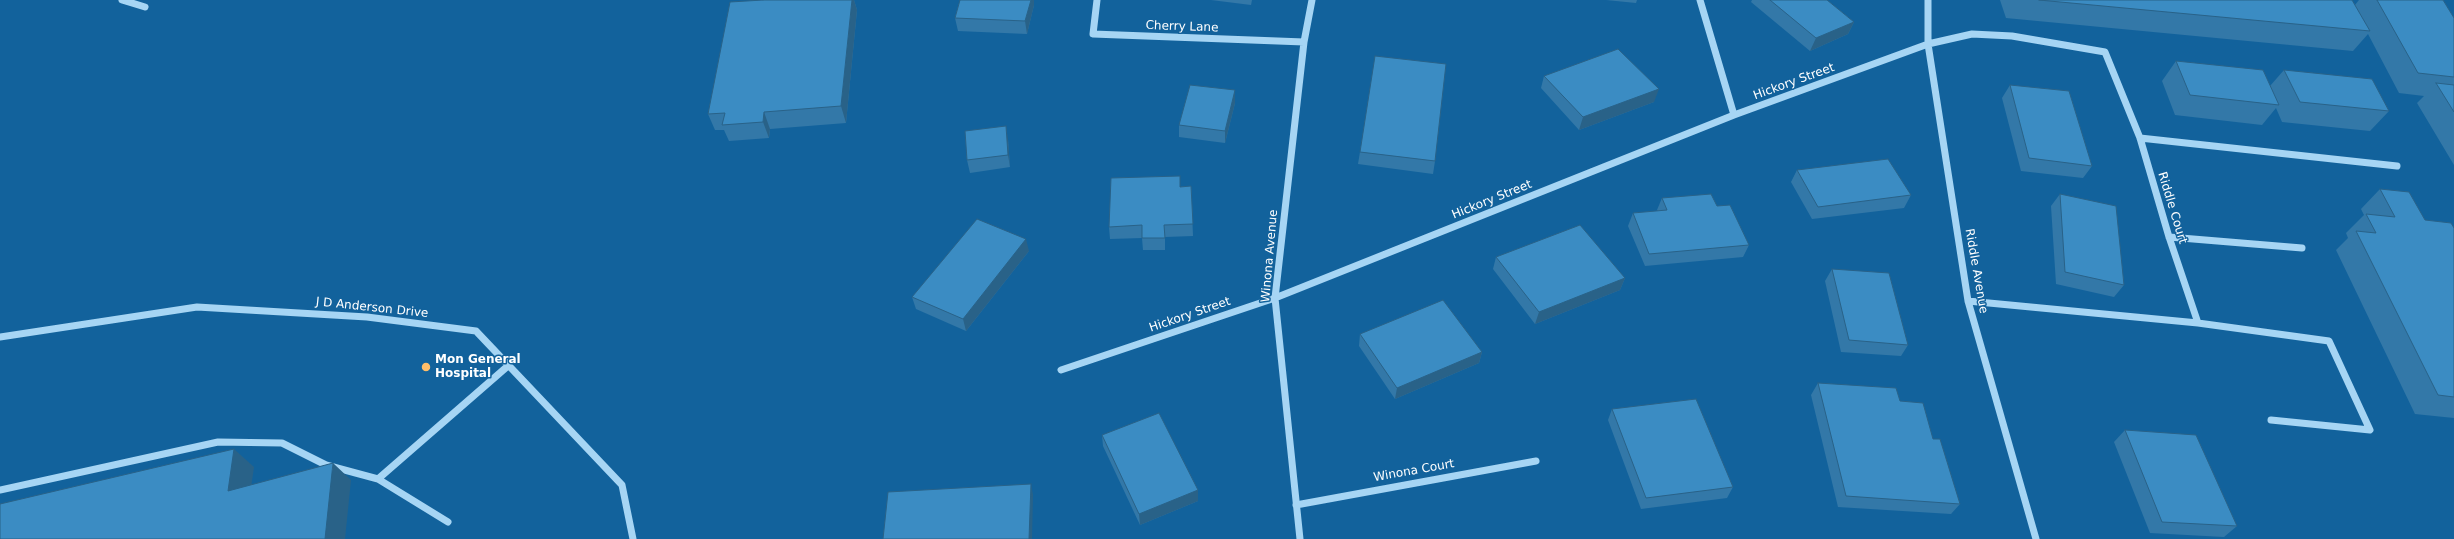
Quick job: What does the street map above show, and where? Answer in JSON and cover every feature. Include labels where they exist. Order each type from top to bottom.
[{"type":"street","points":[[122,0],[145,7]]},
{"type":"street","name":"Cherry Lane","points":[[1096,0],[1093,34],[1304,42]]},
{"type":"street","name":"Winona Avenue","points":[[1300,539],[1275,298],[1304,42],[1312,0]]},
{"type":"street","points":[[1700,0],[1734,115]]},
{"type":"street","name":"Riddle Avenue","points":[[1928,0],[1928,44],[1968,301],[2036,539]]},
{"type":"street","name":"Riddle Court","points":[[1928,44],[1978,34],[2012,36],[2105,52],[2140,138],[2169,237],[2198,323]]},
{"type":"street","name":"Hickory Street","points":[[1061,370],[1275,298],[1734,115],[1928,44]]},
{"type":"street","points":[[2140,138],[2397,166]]},
{"type":"street","points":[[2169,237],[2302,248]]},
{"type":"street","points":[[1968,301],[2198,323],[2329,341],[2370,430],[2271,420]]},
{"type":"street","name":"J D Anderson Drive","points":[[0,337],[197,306],[367,316],[476,331],[622,485],[633,539]]},
{"type":"street","points":[[378,479],[509,365]]},
{"type":"street","points":[[0,490],[218,442],[282,443],[326,465],[378,479],[448,522]]},
{"type":"street","name":"Winona Court","points":[[1296,505],[1536,461]]},
{"type":"building","points":[[763,0],[852,0],[841,106],[764,112],[763,122],[722,125],[725,113],[708,114],[730,2]]},
{"type":"building","points":[[960,0],[1031,0],[1025,21],[955,18]]},
{"type":"building","points":[[1770,0],[1827,0],[1854,22],[1816,38]]},
{"type":"building","points":[[2039,0],[2352,0],[2370,31]]},
{"type":"building","points":[[2377,0],[2443,0],[2454,18],[2454,77],[2418,73]]},
{"type":"building","points":[[1618,49],[1659,89],[1583,117],[1544,76]]},
{"type":"building","points":[[1375,56],[1446,64],[1435,161],[1360,152]]},
{"type":"building","points":[[2176,61],[2263,70],[2279,105],[2190,95]]},
{"type":"building","points":[[2284,70],[2372,79],[2389,111],[2300,102]]},
{"type":"building","points":[[2436,83],[2454,85],[2454,112]]},
{"type":"building","points":[[1190,85],[1235,90],[1225,131],[1179,125]]},
{"type":"building","points":[[2010,85],[2069,91],[2092,166],[2029,158]]},
{"type":"building","points":[[1006,126],[1008,155],[967,160],[965,131]]},
{"type":"building","points":[[1888,159],[1911,195],[1818,207],[1797,170]]},
{"type":"building","points":[[1180,176],[1180,187],[1191,186],[1193,224],[1164,225],[1165,238],[1142,238],[1142,225],[1109,227],[1111,178]]},
{"type":"building","points":[[2380,189],[2409,192],[2425,220],[2451,223],[2454,228],[2454,397],[2438,395],[2356,231],[2376,233],[2366,214],[2395,217]]},
{"type":"building","points":[[1711,194],[1717,206],[1730,205],[1749,245],[1649,254],[1633,213],[1667,210],[1662,198]]},
{"type":"building","points":[[2060,194],[2116,206],[2124,285],[2065,272]]},
{"type":"building","points":[[977,219],[1026,239],[963,319],[912,297]]},
{"type":"building","points":[[1580,225],[1625,278],[1539,312],[1496,257]]},
{"type":"building","points":[[1832,269],[1889,273],[1908,345],[1849,340]]},
{"type":"building","points":[[1443,300],[1482,352],[1397,388],[1360,334]]},
{"type":"building","points":[[1818,383],[1896,388],[1900,401],[1923,403],[1933,439],[1940,439],[1960,504],[1846,496]]},
{"type":"building","points":[[1696,399],[1733,487],[1646,498],[1612,409]]},
{"type":"building","points":[[1159,413],[1198,490],[1139,514],[1102,435]]},
{"type":"building","points":[[2125,430],[2196,435],[2237,526],[2162,522]]},
{"type":"building","points":[[234,449],[228,491],[333,463],[325,539],[0,539],[0,504]]},
{"type":"building","points":[[1031,484],[1029,539],[883,539],[888,492]]},
{"type":"place","name":"Mon General Hospital","points":[[426,367]]}]
